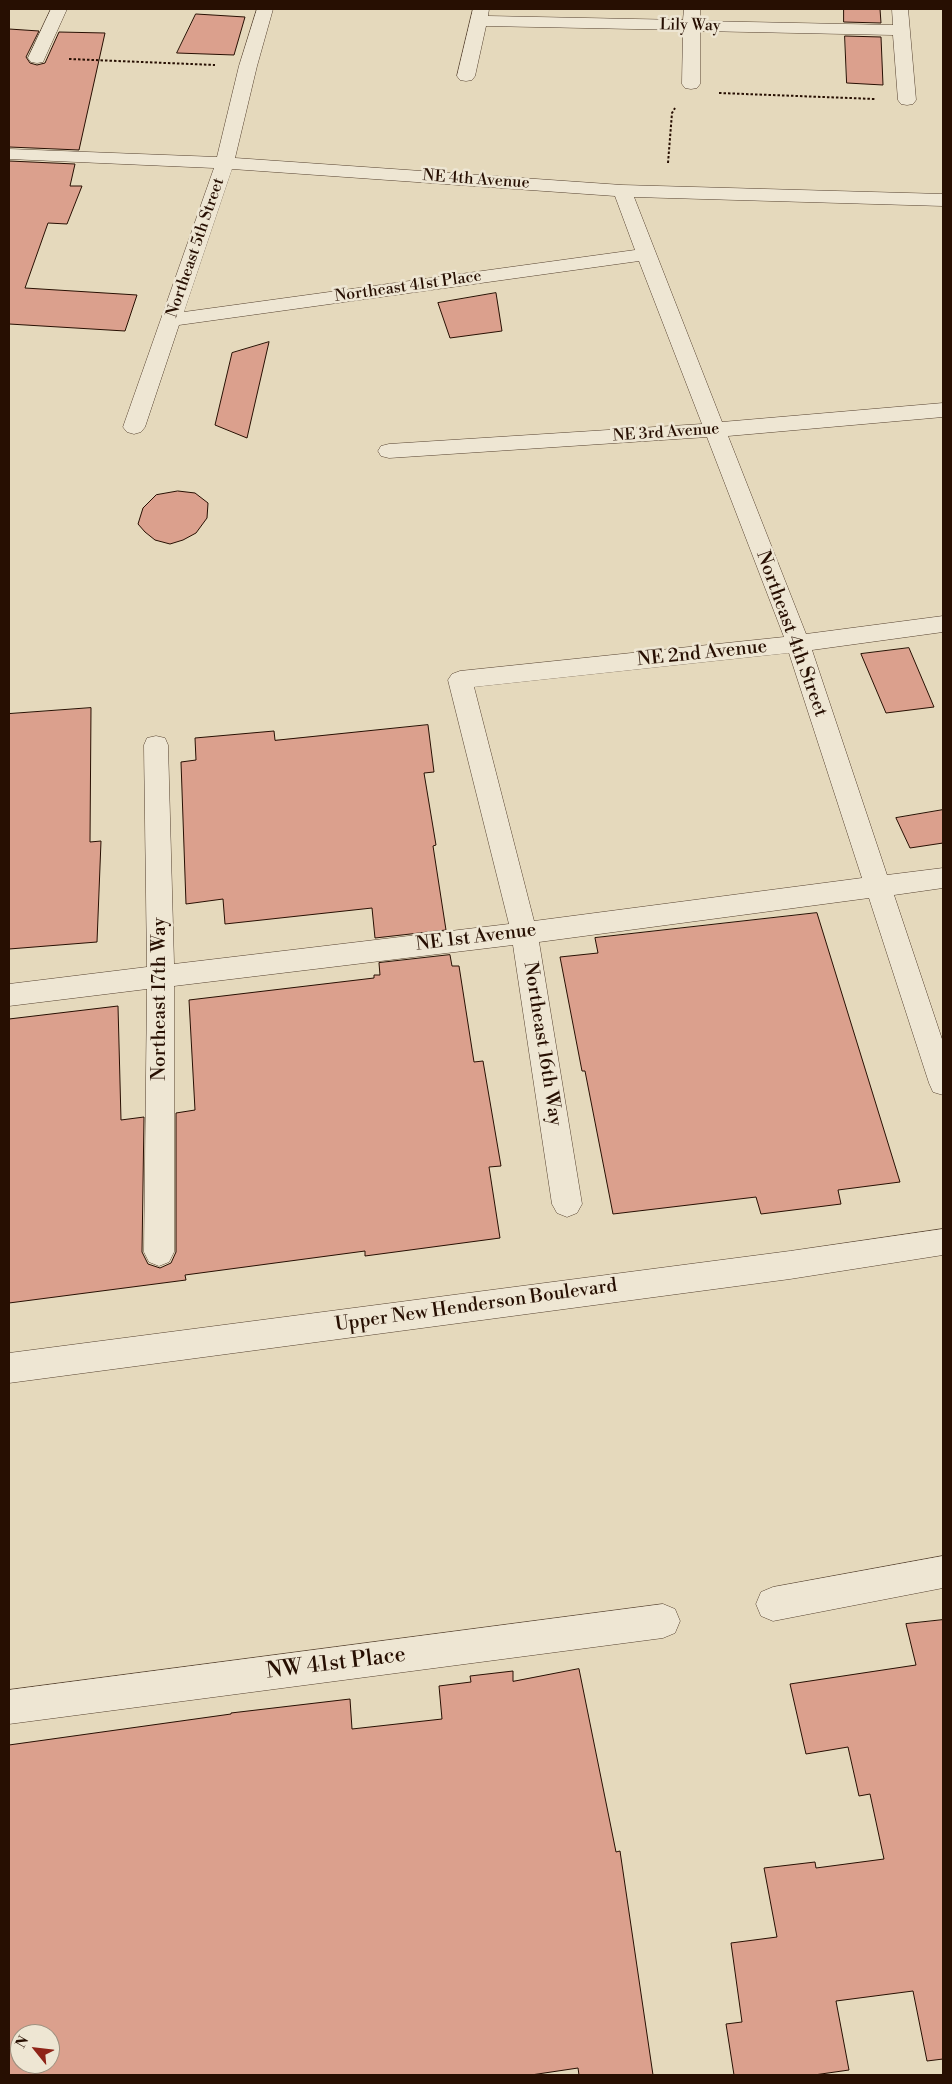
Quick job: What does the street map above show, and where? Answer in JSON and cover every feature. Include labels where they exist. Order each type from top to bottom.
[{"type":"street","points":[[37,58],[59,9]]},
{"type":"street","name":"Northeast 5th Street","points":[[134,427],[225,163],[248,66],[265,9]]},
{"type":"street","points":[[900,9],[907,100]]},
{"type":"street","points":[[466,76],[480,15]]},
{"type":"street","name":"Lily Way","points":[[480,15],[692,17],[901,30]]},
{"type":"street","points":[[688,88],[692,17]]},
{"type":"street","name":"NE 4th Avenue","points":[[9,154],[225,163],[622,190],[943,200]]},
{"type":"street","name":"Northeast 4th Street","points":[[622,190],[713,430],[798,644],[943,1084]]},
{"type":"street","name":"Northeast 41st Place","points":[[171,320],[646,254]]},
{"type":"street","name":"NE 3rd Avenue","points":[[389,451],[713,430],[943,410]]},
{"type":"street","name":"NE 2nd Avenue","points":[[460,680],[798,644],[943,624]]},
{"type":"street","name":"Northeast 16th Way","points":[[460,680],[524,932],[568,1204]]},
{"type":"street","name":"Northeast 17th Way","points":[[156,745],[161,976],[159,1252]]},
{"type":"street","name":"NE 1st Avenue","points":[[9,995],[524,932],[943,878]]},
{"type":"street","name":"Upper New Henderson Boulevard","points":[[9,1368],[790,1265],[943,1242]]},
{"type":"street","points":[[773,1604],[943,1572]]},
{"type":"street","name":"NW 41st Place","points":[[9,1706],[663,1621]]},
{"type":"path","points":[[37,58],[248,66]]},
{"type":"path","points":[[665,192],[672,113],[688,88],[907,100]]},
{"type":"building","points":[[844,9],[880,9],[881,23],[844,22]]},
{"type":"building","points":[[196,14],[245,17],[234,55],[177,53]]},
{"type":"building","points":[[9,29],[39,31],[26,57],[30,63],[37,65],[45,63],[59,32],[105,33],[79,150],[9,147]]},
{"type":"building","points":[[845,36],[881,37],[883,85],[847,83]]},
{"type":"building","points":[[9,161],[75,164],[70,186],[82,186],[67,224],[48,223],[25,288],[137,295],[125,331],[9,324]]},
{"type":"building","points":[[496,293],[502,331],[450,338],[438,303]]},
{"type":"building","points":[[269,342],[247,438],[215,425],[232,353]]},
{"type":"building","points":[[178,491],[195,493],[208,503],[207,518],[196,533],[183,540],[170,544],[155,540],[138,524],[143,508],[156,495]]},
{"type":"building","points":[[909,648],[934,707],[886,713],[861,654]]},
{"type":"building","points":[[91,708],[90,842],[101,841],[97,942],[9,949],[9,714]]},
{"type":"building","points":[[428,725],[434,772],[424,773],[436,845],[433,846],[446,930],[375,938],[372,908],[225,924],[223,899],[186,904],[181,762],[196,760],[195,738],[274,731],[275,740]]},
{"type":"building","points":[[943,810],[943,843],[910,848],[896,818]]},
{"type":"building","points":[[817,913],[900,1182],[838,1190],[841,1204],[761,1214],[756,1197],[613,1214],[560,957],[598,953],[595,938]]},
{"type":"building","points":[[450,955],[452,966],[459,966],[474,1062],[483,1061],[501,1166],[489,1167],[500,1238],[365,1256],[365,1251],[185,1275],[186,1280],[9,1303],[9,1019],[118,1006],[121,1120],[144,1117],[142,1252],[148,1264],[160,1268],[171,1263],[176,1252],[176,1113],[195,1110],[189,1000],[374,978],[374,975],[380,975],[379,963]]},
{"type":"building","points":[[943,1620],[943,2059],[927,2061],[913,1991],[836,2001],[849,2070],[814,2075],[734,2075],[726,2024],[742,2022],[731,1943],[777,1937],[764,1868],[815,1862],[816,1868],[884,1859],[870,1794],[859,1796],[848,1747],[806,1754],[790,1684],[916,1665],[906,1624]]},
{"type":"building","points":[[579,1669],[616,1852],[620,1851],[653,2075],[579,2075],[578,2068],[531,2075],[9,2075],[9,1745],[231,1713],[350,1699],[352,1729],[442,1719],[439,1686],[471,1682],[470,1676],[513,1671],[513,1681]]}]
